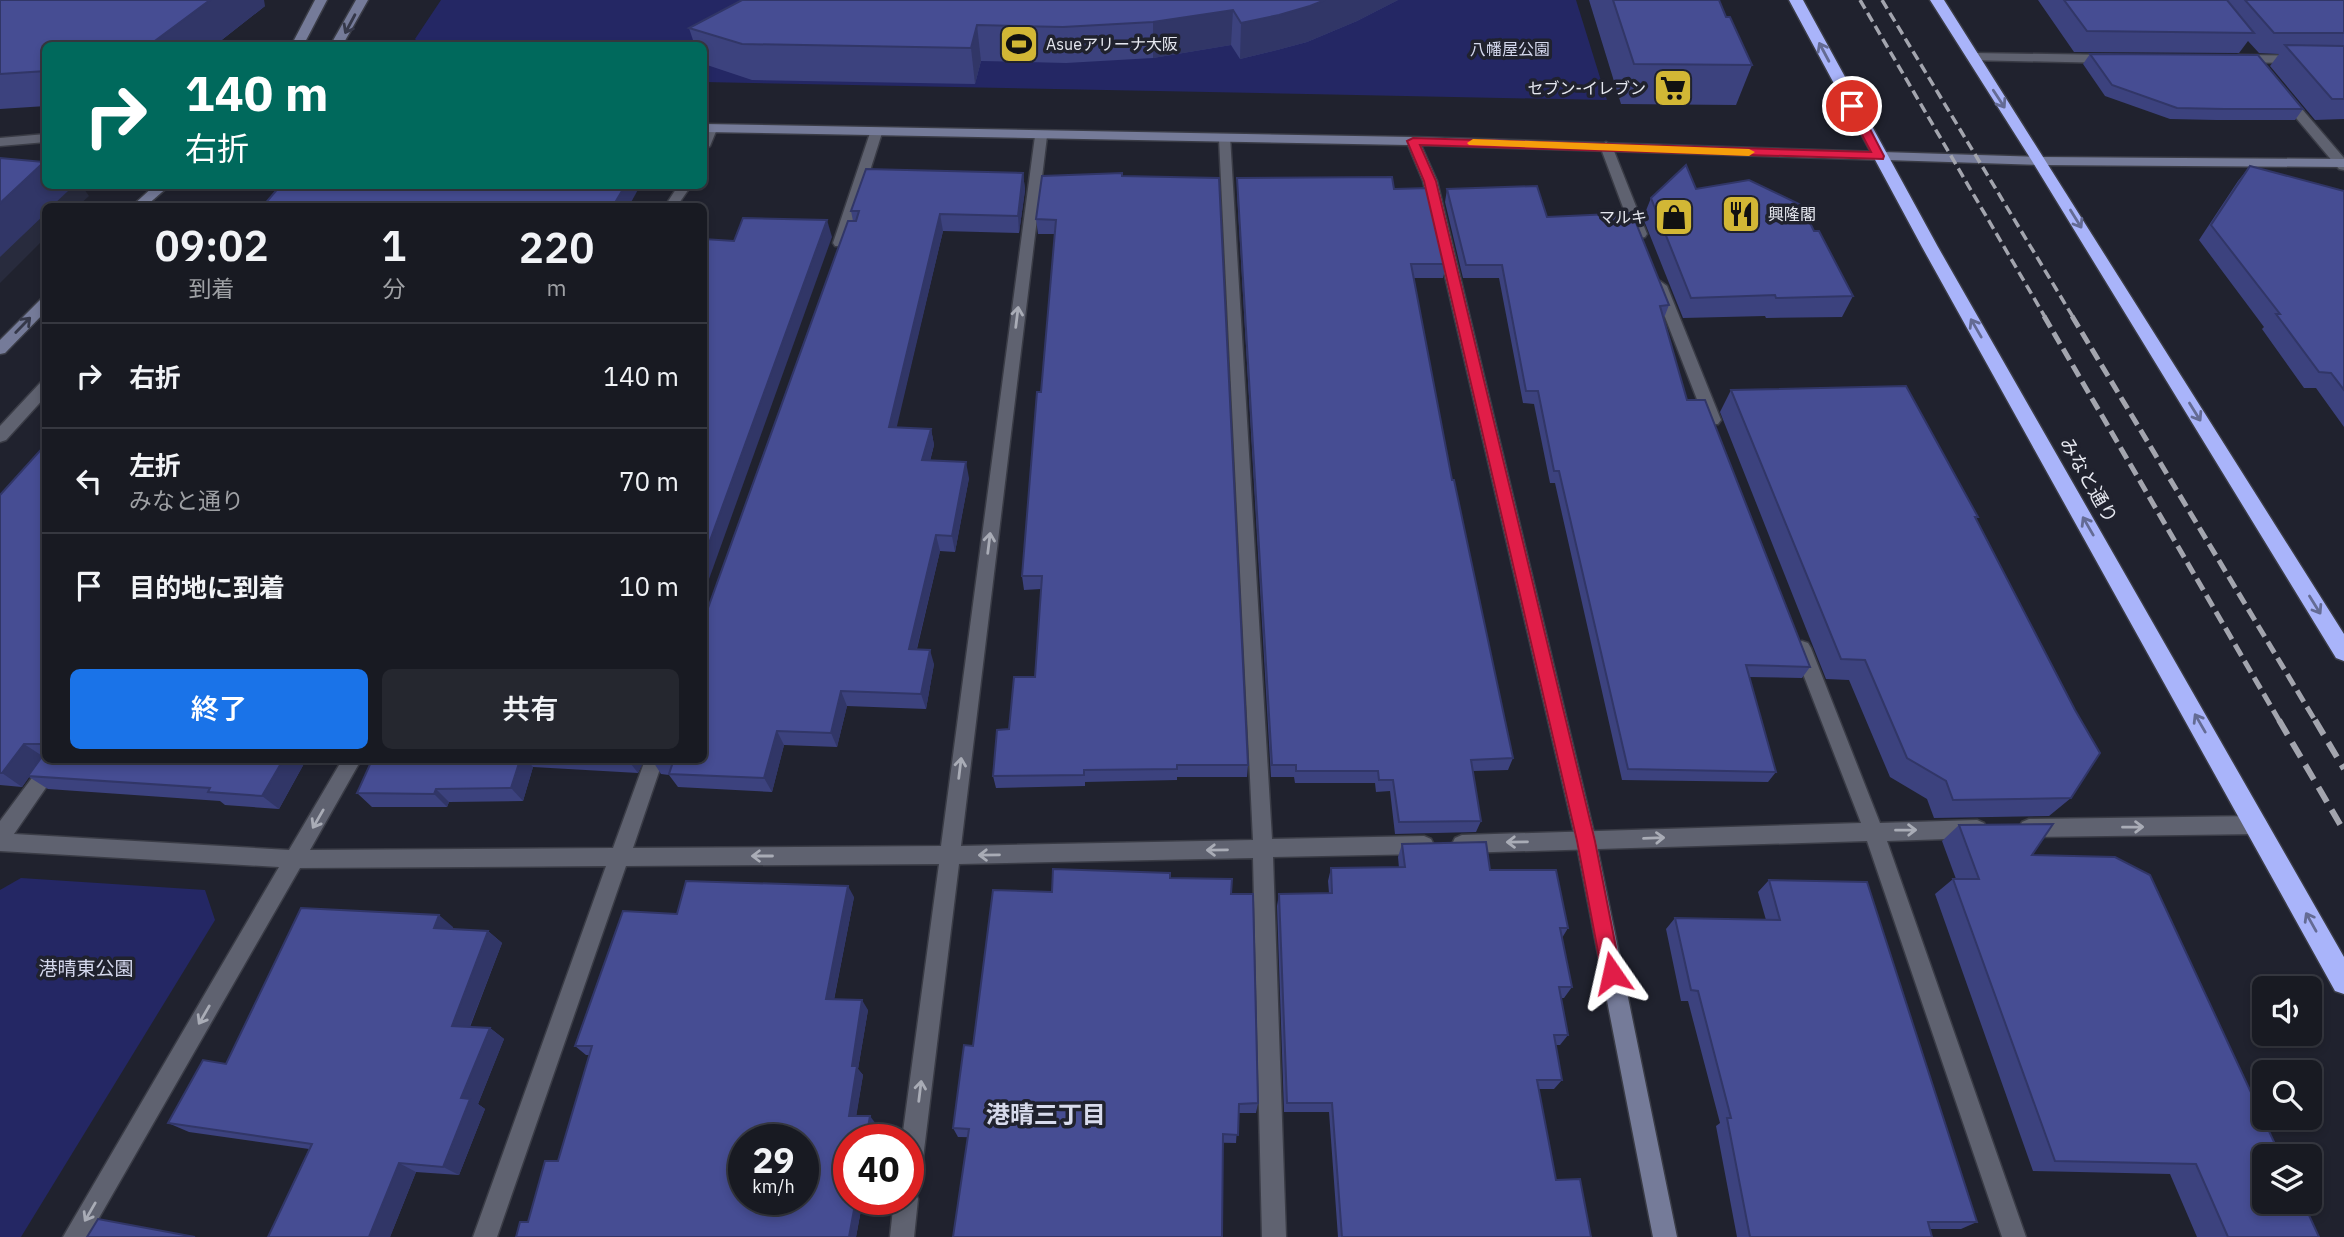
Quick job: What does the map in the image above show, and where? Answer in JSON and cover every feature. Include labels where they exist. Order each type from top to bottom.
[{"type":"highway","name":"みなと通り","points":[[1796,0],[1878,156],[2258,825],[2344,982]]},
{"type":"highway","points":[[1937,0],[2040,161],[2344,652]]},
{"type":"street","points":[[298,42],[321,0]]},
{"type":"street","points":[[339,42],[362,0]]},
{"type":"street","points":[[1972,57],[2119,59]]},
{"type":"street","points":[[2226,59],[2344,60]]},
{"type":"street","points":[[2279,89],[2343,164]]},
{"type":"street","points":[[707,128],[1413,141],[2040,161],[2343,164]]},
{"type":"street","points":[[834,260],[876,133]]},
{"type":"street","points":[[915,1124],[1041,136]]},
{"type":"street","points":[[0,142],[42,138]]},
{"type":"street","points":[[1225,139],[1263,849],[1274,1237]]},
{"type":"street","points":[[1413,141],[1430,181],[1586,841],[1665,1237]]},
{"type":"street","points":[[1606,146],[1646,249]]},
{"type":"street","points":[[142,203],[158,189]]},
{"type":"street","points":[[1656,275],[1716,429]]},
{"type":"street","points":[[0,349],[42,306]]},
{"type":"street","points":[[0,436],[42,390]]},
{"type":"street","points":[[1797,636],[1873,830],[2014,1237]]},
{"type":"street","points":[[0,839],[53,763]]},
{"type":"street","points":[[75,1237],[350,763]]},
{"type":"street","points":[[485,1237],[653,763]]},
{"type":"street","points":[[0,839],[295,859],[949,855],[1586,841],[1873,830],[2258,825]]},
{"type":"street","points":[[902,1237],[904,1215]]},
{"type":"shaded area","points":[[0,171],[42,185],[42,189],[84,189],[89,196],[81,203],[42,203],[42,241],[0,283]]},
{"type":"green space","name":"八幡屋公園","points":[[441,0],[1576,0],[1607,100],[707,82],[707,42],[418,42],[415,39]]},
{"type":"green space","name":"港晴東公園","points":[[21,878],[205,890],[215,920],[21,1237],[0,1237],[0,890]]},
{"type":"building","points":[[0,0],[210,0],[153,42],[42,42],[42,71],[0,74]]},
{"type":"building","points":[[742,0],[1325,0],[1279,15],[1241,23],[1233,10],[1153,22],[1063,27],[977,25],[971,48],[742,44],[689,28]]},
{"type":"building","points":[[1613,0],[1719,0],[1726,17],[1730,17],[1752,65],[1634,64]]},
{"type":"building","points":[[2064,0],[2227,0],[2254,33],[2087,31]]},
{"type":"building","points":[[2245,0],[2344,0],[2344,33],[2274,33]]},
{"type":"building","points":[[2285,45],[2344,46],[2344,99],[2332,99]]},
{"type":"building","points":[[2090,54],[2258,55],[2303,109],[2177,108],[2112,85]]},
{"type":"building","points":[[0,158],[42,162],[42,164],[0,203]]},
{"type":"building","points":[[1686,165],[1696,189],[1749,180],[1801,205],[1814,231],[1819,231],[1853,296],[1691,298],[1651,198]]},
{"type":"building","points":[[2250,166],[2344,191],[2344,390],[2331,373],[2319,372],[2276,314],[2280,314],[2211,225]]},
{"type":"building","points":[[866,169],[1023,173],[1018,216],[940,214],[889,427],[931,429],[922,460],[966,462],[952,536],[936,535],[909,649],[930,650],[921,694],[841,691],[831,733],[777,731],[764,778],[669,774],[673,763],[707,763],[707,610],[848,221],[856,221],[859,211],[851,211]]},
{"type":"building","points":[[1122,173],[1122,176],[1219,178],[1248,765],[1177,765],[1177,769],[1084,770],[1084,775],[993,776],[997,730],[1009,729],[1014,677],[1035,677],[1042,576],[1022,576],[1037,392],[1041,392],[1056,220],[1036,219],[1042,176]]},
{"type":"building","points":[[1392,177],[1394,189],[1428,188],[1446,264],[1411,264],[1452,480],[1513,758],[1471,760],[1481,821],[1399,822],[1393,780],[1379,780],[1378,771],[1296,771],[1296,765],[1272,765],[1237,178]]},
{"type":"building","points":[[1537,186],[1547,217],[1632,213],[1669,305],[1660,306],[1687,400],[1705,400],[1810,667],[1746,665],[1776,772],[1628,769],[1559,471],[1554,471],[1538,391],[1526,391],[1502,265],[1466,265],[1447,189]]},
{"type":"building","points":[[277,189],[623,189],[615,203],[266,203]]},
{"type":"building","points":[[743,218],[827,220],[707,549],[707,239],[734,241]]},
{"type":"building","points":[[1906,386],[1978,517],[1975,517],[2100,753],[2071,798],[1953,800],[1946,781],[1907,758],[1865,660],[1841,659],[1731,390]]},
{"type":"building","points":[[42,448],[42,744],[24,744],[2,773],[0,773],[0,495]]},
{"type":"building","points":[[42,757],[42,763],[281,763],[262,796],[208,792],[210,788],[28,776]]},
{"type":"building","points":[[371,763],[519,763],[511,788],[436,789],[434,794],[357,793]]},
{"type":"building","points":[[2053,824],[2032,855],[2115,857],[2150,875],[2252,1095],[2252,1130],[2268,1130],[2275,1144],[2252,1144],[2252,1214],[2308,1214],[2319,1237],[2228,1237],[2196,1164],[2055,1161],[1953,879],[1979,879],[1959,825]]},
{"type":"building","points":[[1486,842],[1490,870],[1556,870],[1568,928],[1560,928],[1572,987],[1559,987],[1568,1035],[1554,1035],[1562,1080],[1537,1080],[1556,1180],[1580,1179],[1591,1237],[1342,1237],[1332,1103],[1287,1103],[1279,894],[1332,893],[1331,868],[1405,867],[1402,844]]},
{"type":"building","points":[[1053,869],[1170,873],[1170,878],[1232,879],[1231,894],[1253,894],[1258,1103],[1239,1104],[1238,1135],[1223,1134],[1222,1237],[953,1237],[969,1129],[953,1128],[964,1045],[973,1046],[993,890],[1052,892]]},
{"type":"building","points":[[1769,880],[1867,882],[1977,1222],[1928,1222],[1932,1237],[1750,1237],[1727,1118],[1731,1118],[1698,991],[1691,990],[1675,918],[1780,920]]},
{"type":"building","points":[[686,881],[848,886],[826,999],[862,1000],[852,1066],[857,1066],[849,1116],[870,1116],[869,1124],[833,1124],[833,1215],[853,1215],[849,1237],[516,1237],[520,1222],[528,1222],[545,1161],[558,1161],[592,1046],[575,1046],[623,911],[677,914]]},
{"type":"building","points":[[301,908],[439,915],[434,928],[488,931],[452,1026],[490,1028],[461,1098],[470,1099],[443,1167],[399,1163],[369,1237],[268,1237],[312,1144],[168,1123],[203,1060],[226,1064]]},
{"type":"building","points":[[98,1219],[195,1237],[87,1237]]},
{"type":"railway","points":[[1860,0],[2045,317]]},
{"type":"railway","points":[[1882,0],[2073,317]]},
{"type":"railway","points":[[2044,316],[2280,722]]},
{"type":"railway","points":[[2072,316],[2316,722]]},
{"type":"railway","points":[[2279,720],[2344,831]]},
{"type":"railway","points":[[2315,720],[2344,769]]},
{"type":"slow traffic","points":[[1473,143],[1749,152]]},
{"type":"place","name":"Asueアリーナ大阪","points":[[1019,44]]},
{"type":"place","name":"セブン-イレブン","points":[[1673,88]]},
{"type":"place","name":"興隆閣","points":[[1741,214]]},
{"type":"place","name":"マルキ","points":[[1674,217]]},
{"type":"district","name":"港晴三丁目","points":[[1046,1115]]},
{"type":"route","points":[[1612,973],[1586,841],[1430,181],[1413,141],[1878,156],[1852,106]]}]
